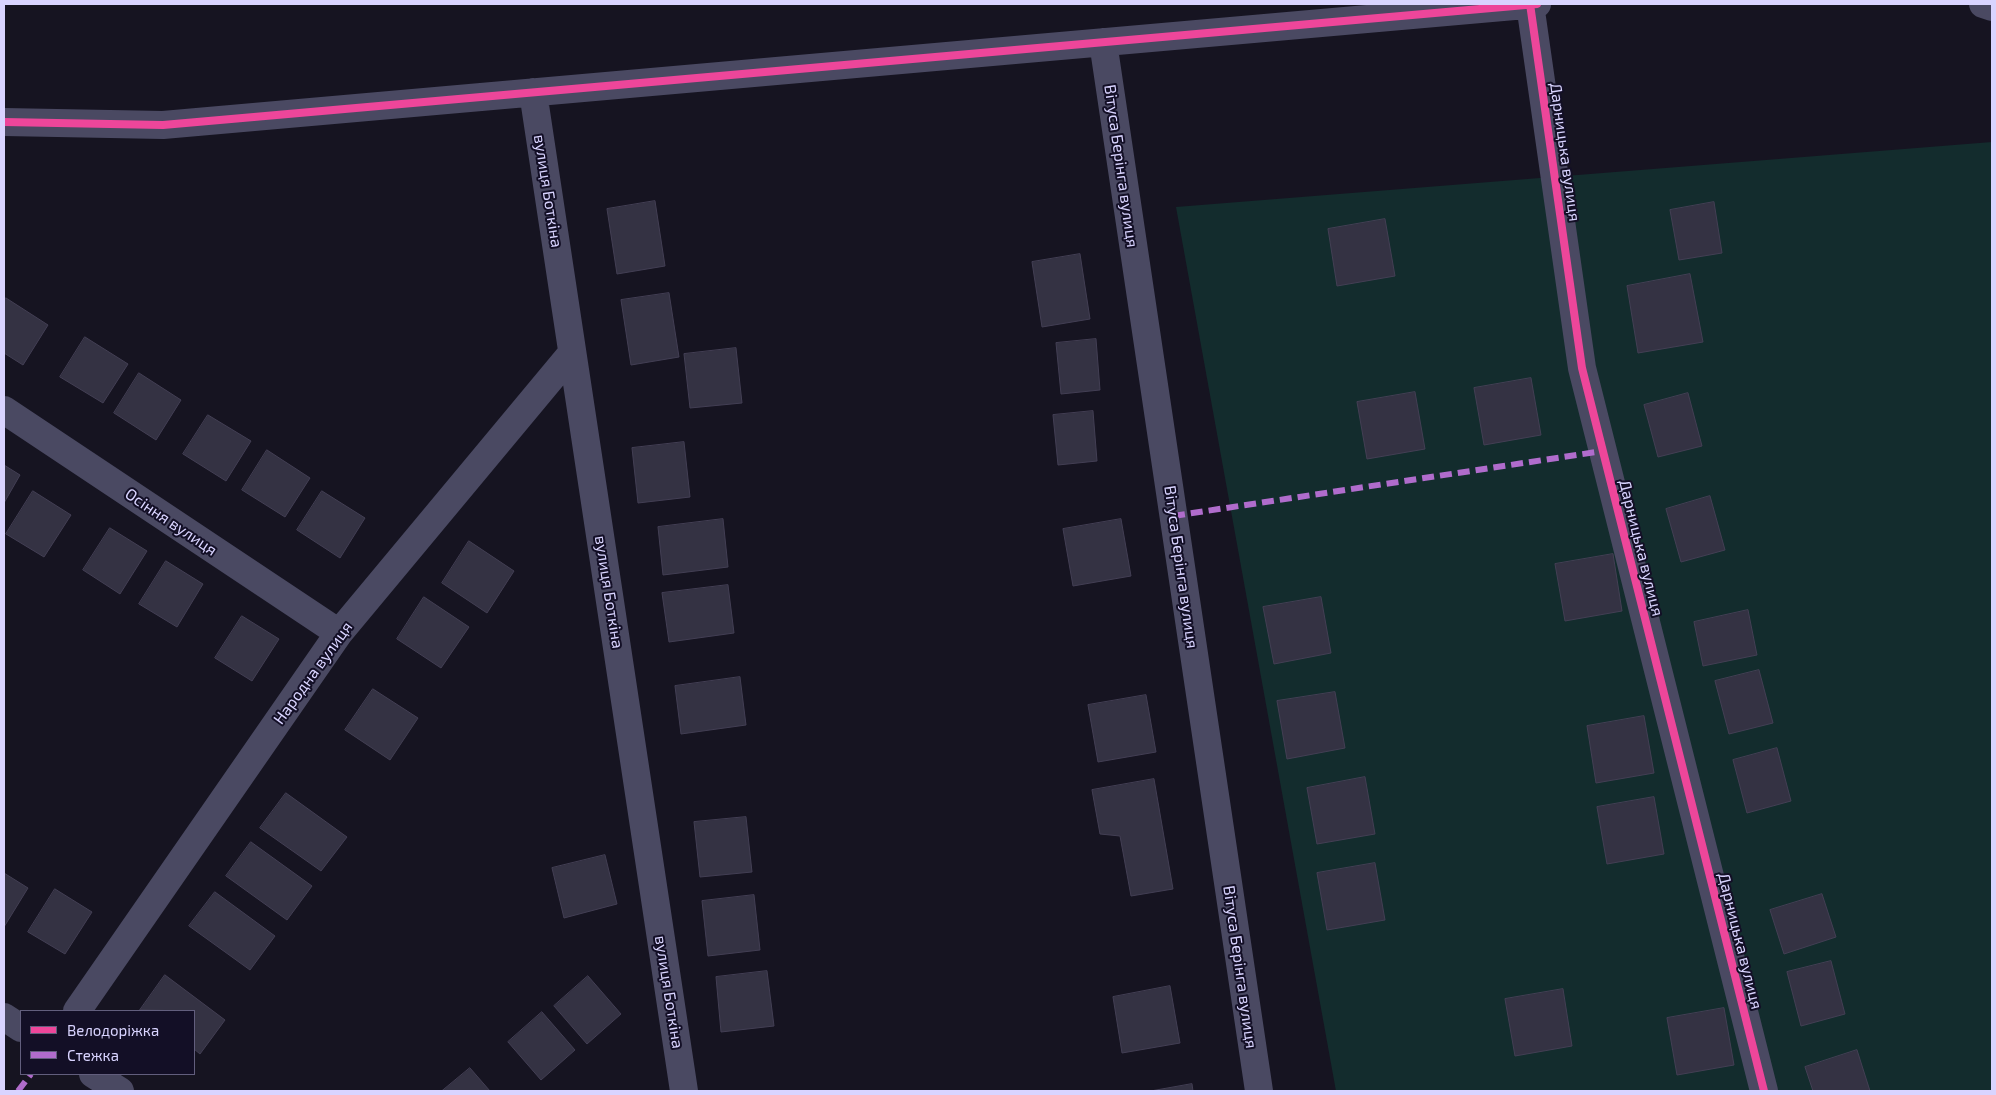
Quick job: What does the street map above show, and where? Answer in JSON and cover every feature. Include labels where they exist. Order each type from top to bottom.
[{"type":"street","name":"Дарницька вулиця","points":[[1530,4],[1582,368],[1764,1091]]},
{"type":"street","points":[[4,122],[163,125],[1537,4]]},
{"type":"street","points":[[1983,4],[1992,7]]},
{"type":"street","name":"Вітуса Берінга вулиця","points":[[1103,42],[1259,1091]]},
{"type":"street","name":"вулиця Боткіна","points":[[533,92],[684,1091]]},
{"type":"street","name":"Народна вулиця","points":[[78,1010],[339,634],[572,353]]},
{"type":"street","name":"Осіння вулиця","points":[[4,410],[339,634]]},
{"type":"street","points":[[4,1017],[20,1027]]},
{"type":"street","points":[[95,1075],[120,1091]]},
{"type":"green space","points":[[1992,142],[1992,1091],[1336,1091],[1176,207]]},
{"type":"building","points":[[655,201],[665,266],[617,274],[607,209]]},
{"type":"building","points":[[1714,202],[1722,253],[1679,260],[1670,210]]},
{"type":"building","points":[[1385,219],[1395,276],[1337,286],[1328,229]]},
{"type":"building","points":[[1080,254],[1090,319],[1042,327],[1032,262]]},
{"type":"building","points":[[1690,274],[1703,342],[1638,353],[1627,286]]},
{"type":"building","points":[[669,293],[679,357],[631,365],[621,300]]},
{"type":"building","points":[[6,298],[48,325],[23,365],[4,353],[4,301]]},
{"type":"building","points":[[85,337],[128,364],[103,403],[60,377]]},
{"type":"building","points":[[1096,339],[1100,390],[1061,394],[1056,343]]},
{"type":"building","points":[[736,348],[742,403],[690,408],[684,354]]},
{"type":"building","points":[[139,373],[181,400],[156,440],[114,413]]},
{"type":"building","points":[[1531,378],[1541,435],[1484,445],[1474,388]]},
{"type":"building","points":[[1415,392],[1425,449],[1367,459],[1357,402]]},
{"type":"building","points":[[1688,393],[1702,446],[1658,457],[1644,405]]},
{"type":"building","points":[[1093,411],[1097,461],[1058,465],[1053,415]]},
{"type":"building","points":[[208,415],[251,441],[226,481],[183,454]]},
{"type":"building","points":[[684,442],[690,497],[638,503],[632,448]]},
{"type":"building","points":[[267,450],[310,478],[285,517],[242,490]]},
{"type":"building","points":[[4,465],[20,475],[4,503]]},
{"type":"building","points":[[33,491],[71,515],[44,557],[6,534]]},
{"type":"building","points":[[322,491],[365,518],[340,558],[297,530]]},
{"type":"building","points":[[1710,496],[1725,550],[1681,562],[1666,509]]},
{"type":"building","points":[[723,519],[728,567],[663,575],[658,527]]},
{"type":"building","points":[[1121,519],[1131,576],[1073,586],[1063,529]]},
{"type":"building","points":[[110,528],[147,551],[120,594],[83,570]]},
{"type":"building","points":[[469,541],[514,571],[487,613],[442,583]]},
{"type":"building","points":[[1613,554],[1622,611],[1565,621],[1555,564]]},
{"type":"building","points":[[166,561],[203,584],[177,627],[139,604]]},
{"type":"building","points":[[728,585],[734,633],[669,642],[662,593]]},
{"type":"building","points":[[424,597],[469,627],[441,668],[397,639]]},
{"type":"building","points":[[1321,597],[1331,653],[1274,664],[1263,607]]},
{"type":"building","points":[[1748,610],[1757,655],[1703,666],[1694,622]]},
{"type":"building","points":[[242,616],[279,639],[252,681],[215,658]]},
{"type":"building","points":[[1759,670],[1773,723],[1729,734],[1715,681]]},
{"type":"building","points":[[740,677],[746,725],[681,734],[675,686]]},
{"type":"building","points":[[373,689],[418,718],[390,760],[345,730]]},
{"type":"building","points":[[1335,692],[1345,748],[1287,759],[1277,701]]},
{"type":"building","points":[[1146,695],[1156,752],[1098,762],[1088,705]]},
{"type":"building","points":[[1644,716],[1654,773],[1596,783],[1587,726]]},
{"type":"building","points":[[1777,748],[1791,801],[1747,813],[1733,760]]},
{"type":"building","points":[[1365,777],[1375,834],[1317,844],[1307,788]]},
{"type":"building","points":[[1154,779],[1173,889],[1131,896],[1120,836],[1100,834],[1092,790]]},
{"type":"building","points":[[286,793],[347,837],[321,871],[260,828]]},
{"type":"building","points":[[1654,797],[1664,854],[1607,864],[1597,807]]},
{"type":"building","points":[[746,817],[752,872],[700,877],[694,822]]},
{"type":"building","points":[[251,842],[312,886],[287,920],[226,876]]},
{"type":"building","points":[[605,855],[617,904],[564,918],[552,868]]},
{"type":"building","points":[[1375,863],[1385,920],[1327,930],[1317,873]]},
{"type":"building","points":[[4,873],[28,888],[4,927]]},
{"type":"building","points":[[55,889],[92,912],[65,954],[28,932]]},
{"type":"building","points":[[215,892],[275,936],[250,970],[189,926]]},
{"type":"building","points":[[1822,894],[1836,937],[1784,954],[1770,910]]},
{"type":"building","points":[[754,895],[760,950],[708,956],[702,901]]},
{"type":"building","points":[[1831,961],[1845,1014],[1801,1026],[1787,972]]},
{"type":"building","points":[[767,971],[774,1026],[721,1032],[716,977]]},
{"type":"building","points":[[165,975],[225,1020],[200,1054],[195,1050],[195,1010],[140,1010]]},
{"type":"building","points":[[588,976],[621,1014],[587,1044],[554,1006]]},
{"type":"building","points":[[1170,986],[1180,1043],[1122,1053],[1113,997]]},
{"type":"building","points":[[1563,989],[1572,1046],[1515,1056],[1505,999]]},
{"type":"building","points":[[1724,1008],[1734,1065],[1677,1075],[1667,1018]]},
{"type":"building","points":[[542,1012],[575,1050],[541,1080],[508,1042]]},
{"type":"building","points":[[1857,1050],[1870,1091],[1813,1091],[1805,1067]]},
{"type":"building","points":[[470,1068],[490,1091],[442,1091]]},
{"type":"building","points":[[1192,1084],[1193,1091],[1151,1091]]},
{"type":"marked path","points":[[1173,516],[1603,451]]},
{"type":"marked path","points":[[18,1091],[30,1075]]},
{"type":"cycle path","points":[[1530,4],[1582,368],[1764,1091]]},
{"type":"cycle path","points":[[4,122],[163,125],[1537,4]]}]
